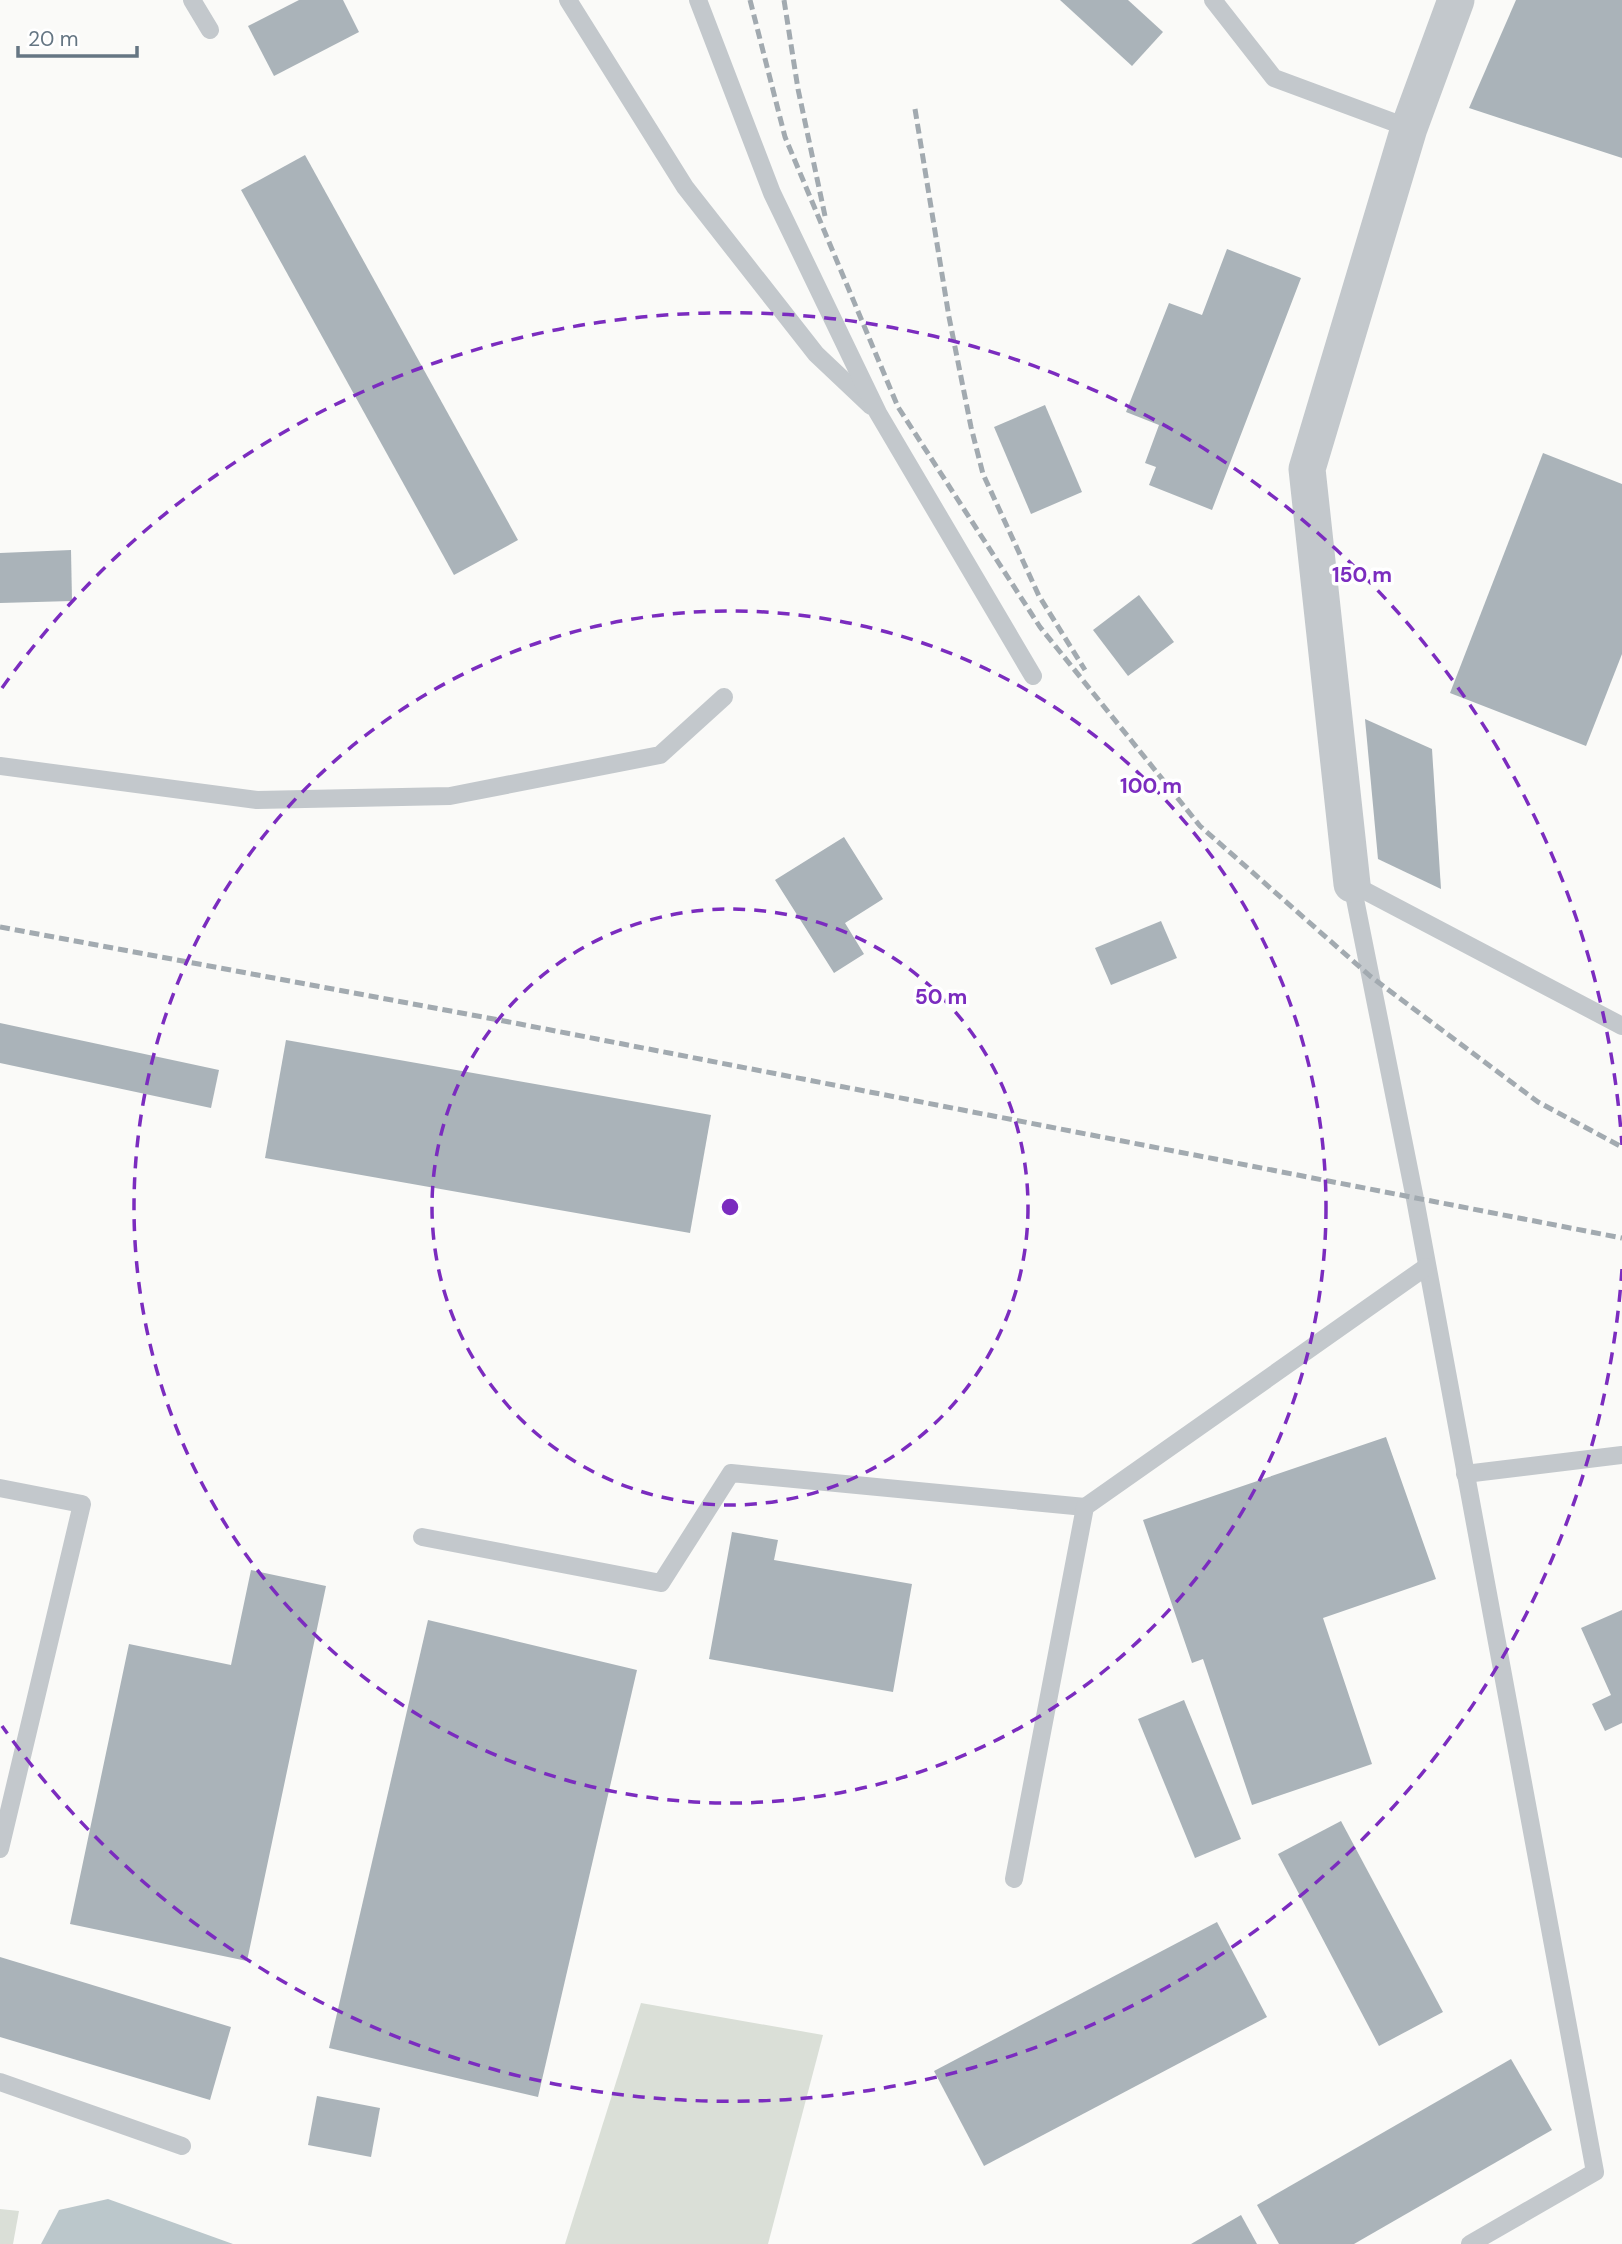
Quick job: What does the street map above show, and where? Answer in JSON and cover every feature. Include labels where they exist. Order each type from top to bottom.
[{"type":"street","points":[[1352,884],[1307,469],[1409,128],[1456,0]]},
{"type":"lane","points":[[192,0],[210,30]]},
{"type":"lane","points":[[568,0],[685,187],[816,354],[878,413]]},
{"type":"lane","points":[[698,0],[772,193],[878,413],[1033,676]]},
{"type":"lane","points":[[1213,0],[1275,78],[1409,128]]},
{"type":"lane","points":[[0,766],[257,800],[450,796],[660,755],[724,697]]},
{"type":"lane","points":[[1352,884],[1622,1026]]},
{"type":"lane","points":[[1352,884],[1415,1199],[1595,2172],[1470,2244]]},
{"type":"lane","points":[[422,1537],[661,1583],[731,1473],[1085,1507],[1426,1267]]},
{"type":"lane","points":[[1465,1474],[1622,1455]]},
{"type":"lane","points":[[0,1488],[82,1504],[0,1849]]},
{"type":"lane","points":[[1014,1880],[1085,1507]]},
{"type":"lane","points":[[0,2082],[182,2146]]},
{"type":"shaded area","points":[[641,2003],[823,2035],[768,2244],[565,2244]]},
{"type":"shaded area","points":[[108,2199],[233,2244],[41,2244],[59,2210]]},
{"type":"shaded area","points":[[0,2209],[19,2211],[13,2244],[0,2244]]},
{"type":"building","points":[[299,0],[343,0],[359,32],[274,76],[248,26]]},
{"type":"building","points":[[1060,0],[1128,0],[1163,32],[1132,66]]},
{"type":"building","points":[[1516,0],[1622,0],[1622,158],[1469,108]]},
{"type":"building","points":[[305,155],[518,540],[454,575],[241,190]]},
{"type":"building","points":[[1227,249],[1301,278],[1212,510],[1149,485],[1156,467],[1145,463],[1159,425],[1126,412],[1169,303],[1202,315]]},
{"type":"building","points":[[1045,405],[1082,492],[1031,514],[994,427]]},
{"type":"building","points":[[1543,453],[1622,484],[1622,654],[1586,746],[1450,693]]},
{"type":"building","points":[[71,550],[72,601],[0,603],[0,553]]},
{"type":"building","points":[[1139,595],[1174,642],[1128,676],[1093,630]]},
{"type":"building","points":[[1365,719],[1432,749],[1441,889],[1378,859]]},
{"type":"building","points":[[844,837],[883,899],[845,923],[864,954],[834,973],[775,880]]},
{"type":"building","points":[[1161,921],[1177,958],[1111,985],[1095,948]]},
{"type":"building","points":[[0,1023],[219,1070],[211,1108],[0,1063]]},
{"type":"building","points":[[286,1040],[711,1115],[690,1233],[265,1158]]},
{"type":"building","points":[[1386,1437],[1436,1579],[1323,1618],[1372,1764],[1252,1805],[1203,1659],[1192,1663],[1143,1520]]},
{"type":"building","points":[[732,1532],[778,1540],[774,1560],[912,1584],[893,1692],[709,1659]]},
{"type":"building","points":[[251,1570],[326,1586],[247,1961],[70,1924],[129,1644],[231,1665]]},
{"type":"building","points":[[1622,1610],[1622,1723],[1605,1731],[1592,1704],[1611,1695],[1581,1628]]},
{"type":"building","points":[[428,1620],[637,1670],[538,2097],[329,2048]]},
{"type":"building","points":[[1184,1700],[1241,1839],[1195,1858],[1138,1719]]},
{"type":"building","points":[[1341,1821],[1443,2012],[1379,2046],[1278,1854]]},
{"type":"building","points":[[1217,1922],[1267,2017],[984,2166],[934,2071]]},
{"type":"building","points":[[0,1957],[231,2027],[210,2100],[0,2037]]},
{"type":"building","points":[[1511,2059],[1552,2130],[1354,2244],[1279,2244],[1257,2205]]},
{"type":"building","points":[[317,2096],[380,2108],[371,2157],[308,2145]]},
{"type":"building","points":[[1241,2215],[1257,2244],[1191,2244]]},
{"type":"railway","points":[[750,0],[785,137],[898,407],[1040,627],[1200,826],[1370,976],[1538,1102],[1622,1147]]},
{"type":"railway","points":[[784,0],[798,89],[825,216]]},
{"type":"railway","points":[[915,109],[949,317],[983,474],[1039,596],[1085,670]]},
{"type":"railway","points":[[0,927],[499,1020],[1622,1238]]}]
